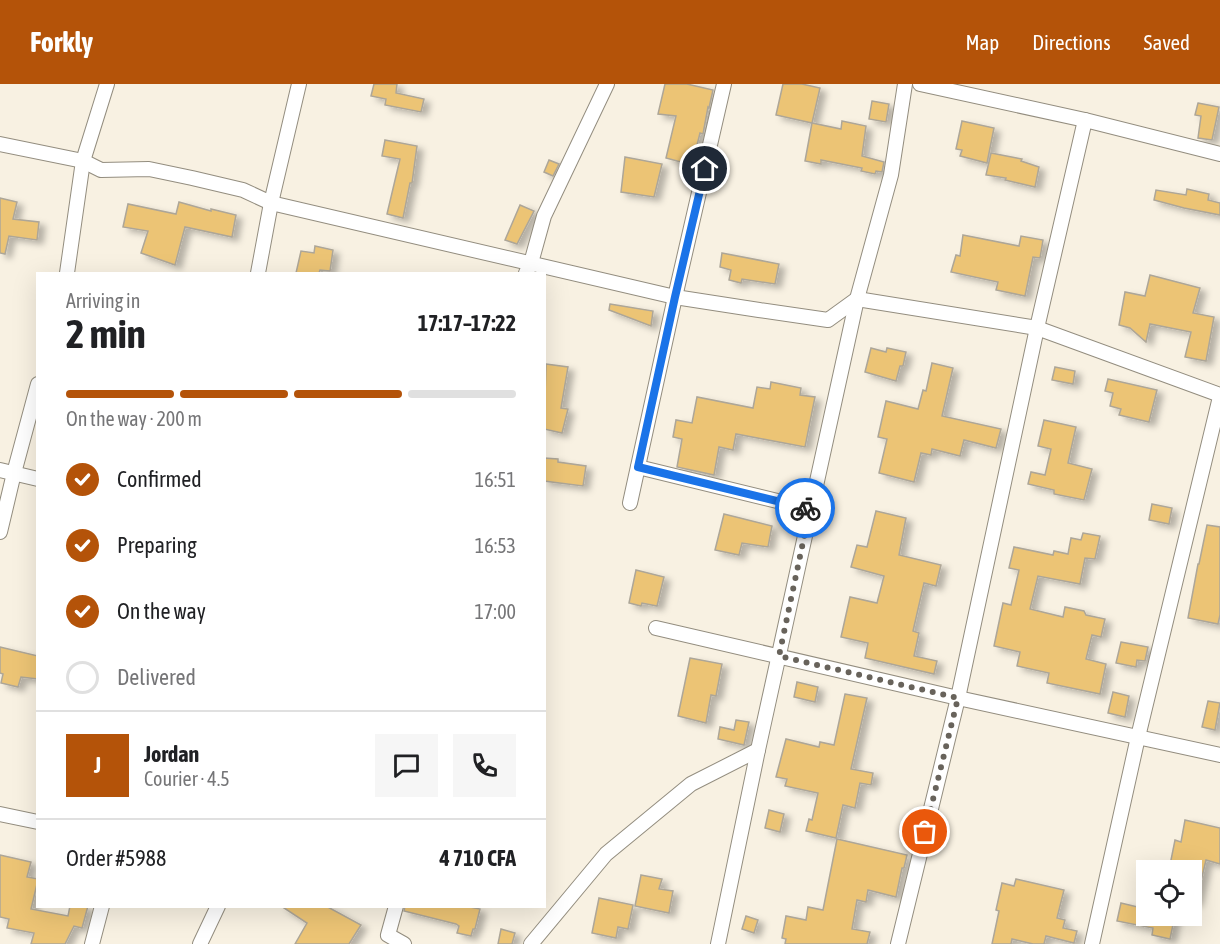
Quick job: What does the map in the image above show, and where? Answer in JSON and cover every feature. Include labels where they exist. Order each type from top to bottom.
[{"type":"street","points":[[67,272],[83,161],[107,84]]},
{"type":"street","points":[[258,272],[299,84]]},
{"type":"street","points":[[528,268],[544,216],[608,84]]},
{"type":"street","points":[[630,503],[724,84]]},
{"type":"street","points":[[718,944],[856,299],[891,175],[905,84]]},
{"type":"street","points":[[920,84],[1085,120],[1220,154]]},
{"type":"street","points":[[898,944],[958,698],[1037,328],[1085,120]]},
{"type":"street","points":[[0,144],[83,161],[101,170],[149,169],[192,178],[243,190],[272,203],[528,268],[675,297],[828,320],[856,299],[1037,328],[1220,396],[1138,736],[1092,944]]},
{"type":"street","points":[[0,532],[7,472],[36,390]]},
{"type":"street","points":[[638,467],[810,509]]},
{"type":"street","points":[[7,472],[36,479]]},
{"type":"street","points":[[656,628],[958,698],[1220,755]]},
{"type":"street","points":[[531,944],[606,854],[691,784],[758,750]]},
{"type":"street","points":[[0,814],[36,822]]},
{"type":"street","points":[[92,944],[101,908]]},
{"type":"street","points":[[200,944],[217,908]]},
{"type":"street","points":[[395,908],[388,935],[404,944]]},
{"type":"building","points":[[374,84],[397,84],[396,93],[424,99],[421,112],[385,105],[386,99],[371,96]]},
{"type":"building","points":[[665,84],[687,84],[713,90],[703,134],[700,133],[692,165],[666,158],[676,116],[658,114]]},
{"type":"building","points":[[783,84],[802,84],[820,88],[812,123],[776,115]]},
{"type":"building","points":[[872,101],[889,104],[886,122],[869,119]]},
{"type":"building","points":[[1198,103],[1219,107],[1212,140],[1198,138],[1201,116],[1195,115]]},
{"type":"building","points":[[842,121],[866,126],[862,156],[884,162],[882,172],[876,171],[875,174],[861,171],[862,168],[821,160],[821,164],[805,161],[812,123],[841,129]]},
{"type":"building","points":[[962,121],[994,128],[987,163],[960,156],[962,150],[956,149]]},
{"type":"building","points":[[385,140],[417,146],[412,183],[410,183],[403,218],[387,214],[400,159],[382,156]]},
{"type":"building","points":[[991,153],[1022,159],[1021,161],[1039,167],[1035,187],[1005,180],[1006,178],[986,175]]},
{"type":"building","points":[[625,157],[662,164],[654,197],[621,192]]},
{"type":"building","points":[[549,160],[559,164],[553,176],[544,172]]},
{"type":"building","points":[[1187,189],[1209,194],[1208,200],[1220,203],[1220,215],[1154,200],[1156,190],[1186,195]]},
{"type":"building","points":[[0,198],[17,202],[13,219],[39,222],[37,240],[9,236],[5,254],[0,253]]},
{"type":"building","points":[[179,202],[236,215],[232,237],[185,227],[175,265],[141,253],[148,231],[123,227],[128,204],[176,214]]},
{"type":"building","points":[[520,205],[534,211],[517,244],[505,240]]},
{"type":"building","points":[[963,235],[1019,246],[1021,236],[1043,240],[1040,258],[1033,257],[1025,296],[996,290],[998,282],[951,272],[956,255],[960,256]]},
{"type":"building","points":[[315,246],[333,250],[330,271],[296,272],[301,251],[314,253]]},
{"type":"building","points":[[722,253],[779,264],[775,284],[742,279],[741,283],[729,280],[731,270],[720,267]]},
{"type":"building","points":[[1150,275],[1200,288],[1193,313],[1214,317],[1206,361],[1185,357],[1191,332],[1150,324],[1146,342],[1130,328],[1119,325],[1125,292],[1145,296]]},
{"type":"building","points":[[610,304],[653,311],[651,326],[609,310]]},
{"type":"building","points":[[871,348],[886,352],[887,348],[906,352],[896,381],[865,372]]},
{"type":"building","points":[[932,363],[953,368],[942,416],[1001,429],[996,448],[964,440],[960,456],[932,449],[931,455],[921,453],[914,482],[879,473],[887,439],[878,437],[886,401],[918,409],[923,390],[926,391]]},
{"type":"building","points":[[546,364],[568,367],[561,408],[568,409],[562,433],[546,429]]},
{"type":"building","points":[[1055,367],[1075,371],[1073,384],[1052,380]]},
{"type":"building","points":[[1108,379],[1157,390],[1149,422],[1119,415],[1121,409],[1110,406],[1113,393],[1105,391]]},
{"type":"building","points":[[771,382],[801,388],[800,395],[815,397],[805,447],[736,434],[733,450],[719,447],[714,475],[677,467],[682,439],[673,437],[676,420],[692,423],[697,397],[753,408],[757,387],[770,389]]},
{"type":"building","points":[[1044,420],[1076,427],[1068,463],[1092,469],[1084,500],[1054,494],[1054,490],[1028,484],[1031,472],[1045,475],[1051,449],[1038,446]]},
{"type":"building","points":[[546,458],[586,466],[583,486],[546,481]]},
{"type":"building","points":[[1152,504],[1172,508],[1169,524],[1149,520]]},
{"type":"building","points":[[876,511],[906,518],[899,555],[941,565],[936,586],[924,583],[913,631],[919,633],[914,656],[937,661],[934,674],[865,658],[868,643],[841,637],[850,597],[877,603],[884,576],[851,567],[857,545],[867,547]]},
{"type":"building","points":[[724,514],[772,526],[768,547],[742,543],[739,555],[715,550]]},
{"type":"building","points":[[1207,525],[1220,527],[1220,615],[1218,624],[1188,618]]},
{"type":"building","points":[[1083,533],[1100,536],[1095,559],[1085,558],[1080,584],[1038,576],[1030,609],[1063,617],[1065,607],[1105,619],[1101,637],[1092,635],[1086,659],[1106,664],[1100,694],[1047,683],[1049,673],[1017,666],[1020,652],[994,646],[1003,603],[1011,605],[1019,570],[1009,568],[1014,547],[1053,555],[1054,551],[1068,554],[1071,538],[1081,540]]},
{"type":"building","points":[[636,570],[664,577],[657,606],[629,603]]},
{"type":"building","points":[[1121,642],[1148,647],[1145,661],[1137,660],[1136,667],[1116,663]]},
{"type":"building","points":[[0,647],[36,656],[36,679],[21,677],[18,687],[1,683],[3,674],[0,673]]},
{"type":"building","points":[[690,658],[722,664],[716,696],[711,695],[706,723],[678,716]]},
{"type":"building","points":[[797,682],[818,687],[815,702],[794,697]]},
{"type":"building","points":[[1113,692],[1129,696],[1125,717],[1108,713]]},
{"type":"building","points":[[845,694],[867,698],[851,769],[873,773],[871,785],[860,783],[855,808],[843,805],[836,838],[806,831],[809,819],[812,820],[818,793],[785,786],[787,779],[776,777],[786,739],[819,747],[820,742],[834,745]]},
{"type":"building","points":[[1208,701],[1220,703],[1215,730],[1202,727]]},
{"type":"building","points":[[736,720],[749,722],[744,745],[718,739],[720,727],[734,730]]},
{"type":"building","points":[[769,810],[784,814],[780,832],[765,828]]},
{"type":"building","points":[[1185,820],[1220,828],[1220,864],[1206,860],[1202,877],[1202,860],[1171,860],[1175,840],[1181,842]]},
{"type":"building","points":[[837,839],[907,855],[896,897],[868,890],[866,902],[857,900],[852,929],[870,932],[867,944],[785,944],[786,939],[782,938],[786,916],[806,920],[808,907],[823,910]]},
{"type":"building","points":[[0,855],[31,862],[27,877],[36,879],[36,888],[31,909],[68,916],[70,908],[87,908],[82,928],[74,926],[65,944],[31,944],[34,933],[7,928],[9,919],[0,917]]},
{"type":"building","points":[[641,875],[662,879],[659,889],[673,891],[669,913],[635,906]]},
{"type":"building","points":[[1016,879],[1064,890],[1057,918],[1065,920],[1063,928],[1077,931],[1074,943],[1046,936],[1044,944],[1012,939],[1011,944],[992,944],[1002,883],[1014,886]]},
{"type":"building","points":[[599,898],[633,905],[628,929],[618,927],[616,938],[592,933]]},
{"type":"building","points":[[1121,903],[1136,907],[1136,925],[1117,921]]},
{"type":"building","points":[[284,908],[330,908],[361,925],[349,944],[295,944],[307,923]]},
{"type":"building","points":[[405,908],[480,909],[471,936],[457,933],[459,926],[456,924],[404,911]]},
{"type":"building","points":[[746,916],[758,920],[754,933],[742,929]]},
{"type":"building","points":[[1143,926],[1173,926],[1170,939],[1152,935],[1153,928]]},
{"type":"building","points":[[501,929],[515,933],[512,944],[498,944]]},
{"type":"way so far","points":[[805,508],[810,509],[779,656],[958,698],[925,832]]},
{"type":"route","points":[[705,169],[638,467],[805,508]]}]
